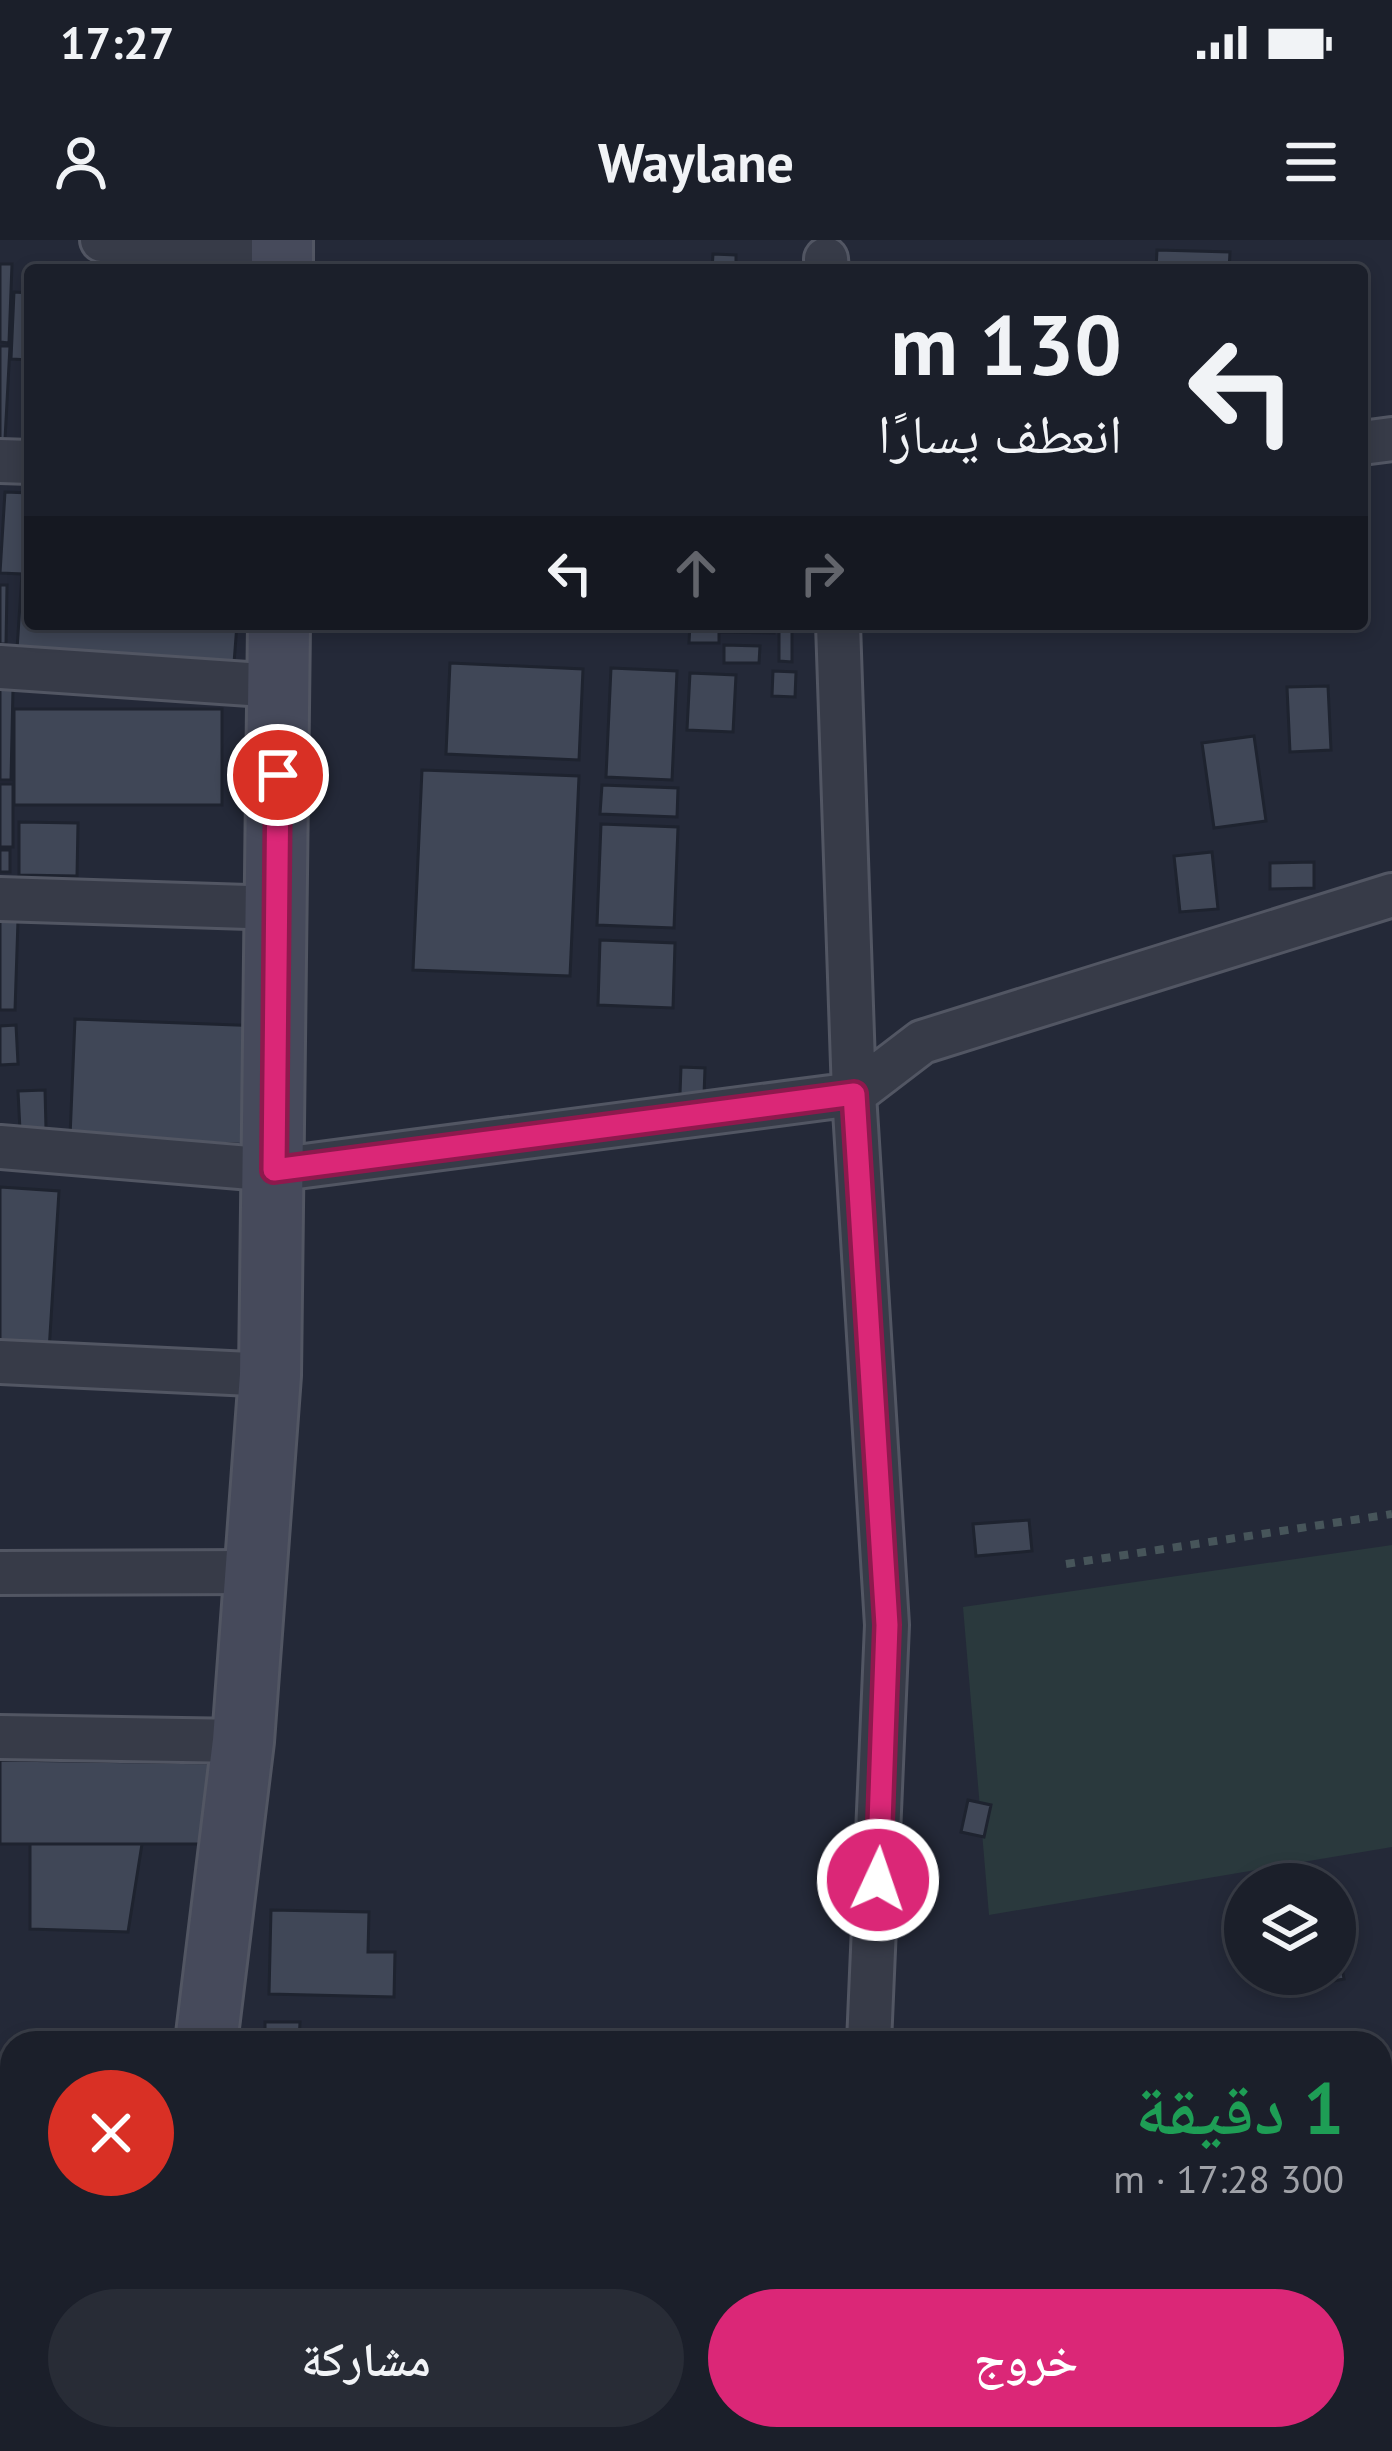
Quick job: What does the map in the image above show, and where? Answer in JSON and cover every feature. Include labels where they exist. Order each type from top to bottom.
[{"type":"street","points":[[101,240],[282,254]]},
{"type":"street","points":[[207,2031],[243,1741],[270,1375],[279,630]]},
{"type":"street","points":[[838,630],[854,1094],[887,1625],[870,2031]]},
{"type":"street","points":[[0,667],[278,686]]},
{"type":"street","points":[[0,1147],[274,1170],[854,1094],[922,1042],[1392,895]]},
{"type":"street","points":[[0,899],[277,908]]},
{"type":"street","points":[[0,1361],[270,1375]]},
{"type":"street","points":[[0,1573],[254,1571]]},
{"type":"street","points":[[0,1738],[243,1741]]},
{"type":"path","points":[[1066,1564],[1392,1514]]},
{"type":"shaded area","points":[[1392,1545],[1392,1847],[1297,1863],[1224,1863],[1224,1875],[989,1915],[963,1607]]},
{"type":"building","points":[[1157,250],[1230,252],[1229,264],[1156,264]]},
{"type":"building","points":[[122,254],[154,255],[154,264],[121,264]]},
{"type":"building","points":[[713,254],[736,255],[736,264],[712,264]]},
{"type":"building","points":[[0,264],[12,264],[9,343],[0,342]]},
{"type":"building","points":[[14,292],[24,293],[24,360],[11,359]]},
{"type":"building","points":[[0,346],[10,346],[5,439],[0,439]]},
{"type":"building","points":[[5,492],[24,493],[24,630],[237,630],[234,663],[17,650],[22,574],[0,573]]},
{"type":"building","points":[[0,585],[7,585],[6,644],[0,644]]},
{"type":"building","points":[[690,630],[774,630],[719,632],[719,643],[689,643]]},
{"type":"building","points":[[779,630],[792,630],[792,662],[779,661]]},
{"type":"building","points":[[724,645],[760,646],[759,663],[724,663]]},
{"type":"building","points":[[450,663],[583,669],[579,760],[446,754]]},
{"type":"building","points":[[611,668],[677,671],[672,780],[606,777]]},
{"type":"building","points":[[773,671],[796,672],[795,697],[772,696]]},
{"type":"building","points":[[690,673],[736,675],[733,732],[687,730]]},
{"type":"building","points":[[1328,686],[1331,750],[1290,752],[1287,687]]},
{"type":"building","points":[[0,688],[13,688],[11,780],[0,780]]},
{"type":"building","points":[[14,709],[222,709],[222,805],[14,805]]},
{"type":"building","points":[[1254,736],[1266,821],[1214,828],[1202,743]]},
{"type":"building","points":[[422,770],[579,776],[570,976],[413,970]]},
{"type":"building","points":[[0,784],[13,784],[13,847],[0,847]]},
{"type":"building","points":[[602,785],[678,788],[677,817],[600,814]]},
{"type":"building","points":[[19,822],[78,823],[77,876],[19,875]]},
{"type":"building","points":[[601,824],[678,827],[674,928],[597,925]]},
{"type":"building","points":[[0,850],[10,850],[10,872],[0,872]]},
{"type":"building","points":[[1212,852],[1218,909],[1180,912],[1174,856]]},
{"type":"building","points":[[1314,862],[1314,888],[1270,889],[1270,863]]},
{"type":"building","points":[[0,919],[18,920],[15,1010],[0,1010]]},
{"type":"building","points":[[600,940],[675,943],[673,1008],[598,1005]]},
{"type":"building","points":[[75,1019],[260,1026],[255,1145],[70,1137]]},
{"type":"building","points":[[16,1025],[18,1064],[0,1065],[0,1026]]},
{"type":"building","points":[[681,1067],[705,1068],[704,1095],[680,1094]]},
{"type":"building","points":[[45,1090],[46,1129],[20,1130],[18,1091]]},
{"type":"building","points":[[0,1187],[59,1191],[49,1351],[0,1347]]},
{"type":"building","points":[[1029,1520],[1032,1551],[976,1556],[973,1524]]},
{"type":"building","points":[[0,1760],[219,1763],[210,1844],[0,1844]]},
{"type":"building","points":[[968,1800],[991,1805],[984,1837],[961,1832]]},
{"type":"building","points":[[30,1844],[142,1844],[128,1932],[30,1929]]},
{"type":"building","points":[[271,1910],[369,1912],[368,1952],[395,1952],[394,1997],[269,1994]]},
{"type":"building","points":[[265,2022],[300,2022],[300,2031],[265,2031]]},
{"type":"route","points":[[278,775],[274,1170],[854,1094],[887,1625],[878,1880]]}]
